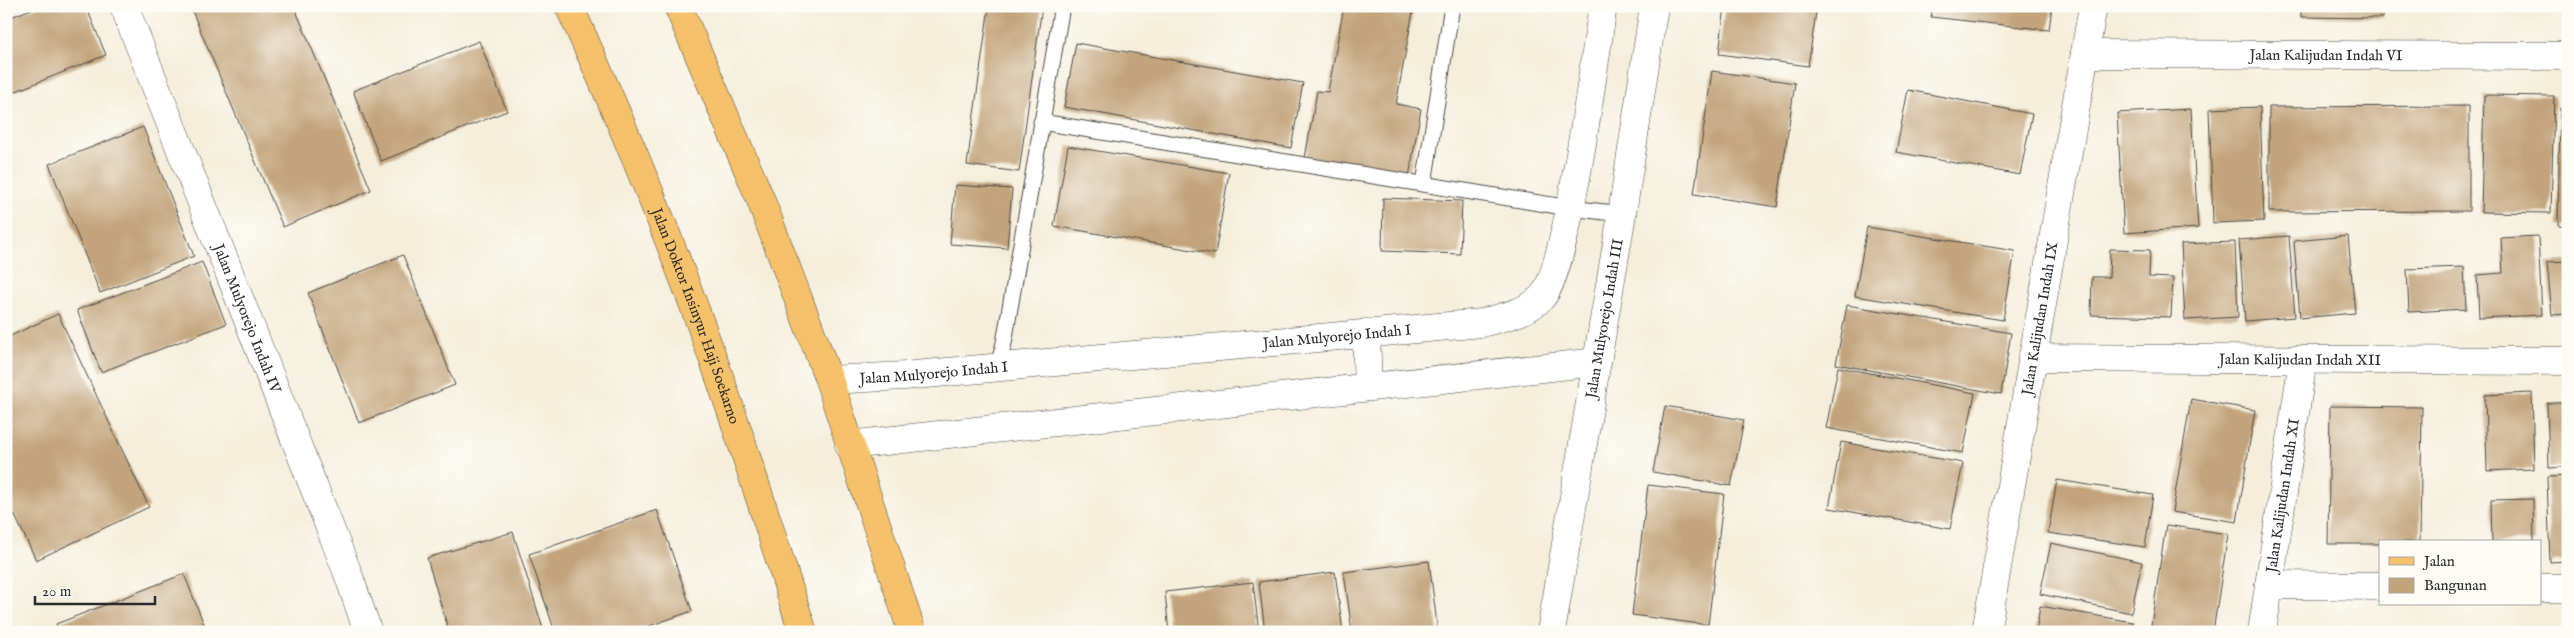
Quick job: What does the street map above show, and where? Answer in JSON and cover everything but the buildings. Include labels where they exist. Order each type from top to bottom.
[{"type":"main road","name":"Jalan Doktor Insinyur Haji Soekarno","points":[[569,6],[669,245],[728,400],[803,632]]},
{"type":"main road","points":[[678,6],[760,198],[829,380],[912,632]]},
{"type":"street","name":"Jalan Mulyorejo Indah IV","points":[[124,6],[347,571],[368,632]]},
{"type":"street","name":"Jalan Mulyorejo Indah I","points":[[829,380],[871,379],[1482,323],[1526,309],[1542,298],[1554,274],[1570,208],[1603,6]]},
{"type":"street","name":"Jalan Mulyorejo Indah III","points":[[1551,632],[1622,214],[1654,6]]},
{"type":"street","name":"Jalan Kalijudan Indah IX","points":[[1986,632],[2093,6]]},
{"type":"street","name":"Jalan Kalijudan Indah VI","points":[[2085,54],[2568,56]]},
{"type":"street","points":[[1366,333],[1368,387]]},
{"type":"street","name":"Jalan Kalijudan Indah XII","points":[[2032,358],[2568,361]]},
{"type":"street","name":"Jalan Kalijudan Indah XI","points":[[2262,632],[2303,360]]},
{"type":"street","points":[[849,445],[924,435],[1597,362]]},
{"type":"street","points":[[2269,585],[2379,586]]},
{"type":"street","points":[[2542,588],[2568,588]]},
{"type":"lane","points":[[998,366],[1004,343],[1062,6]]},
{"type":"lane","points":[[1424,184],[1452,6]]},
{"type":"lane","points":[[1041,122],[1570,208],[1622,214]]}]
